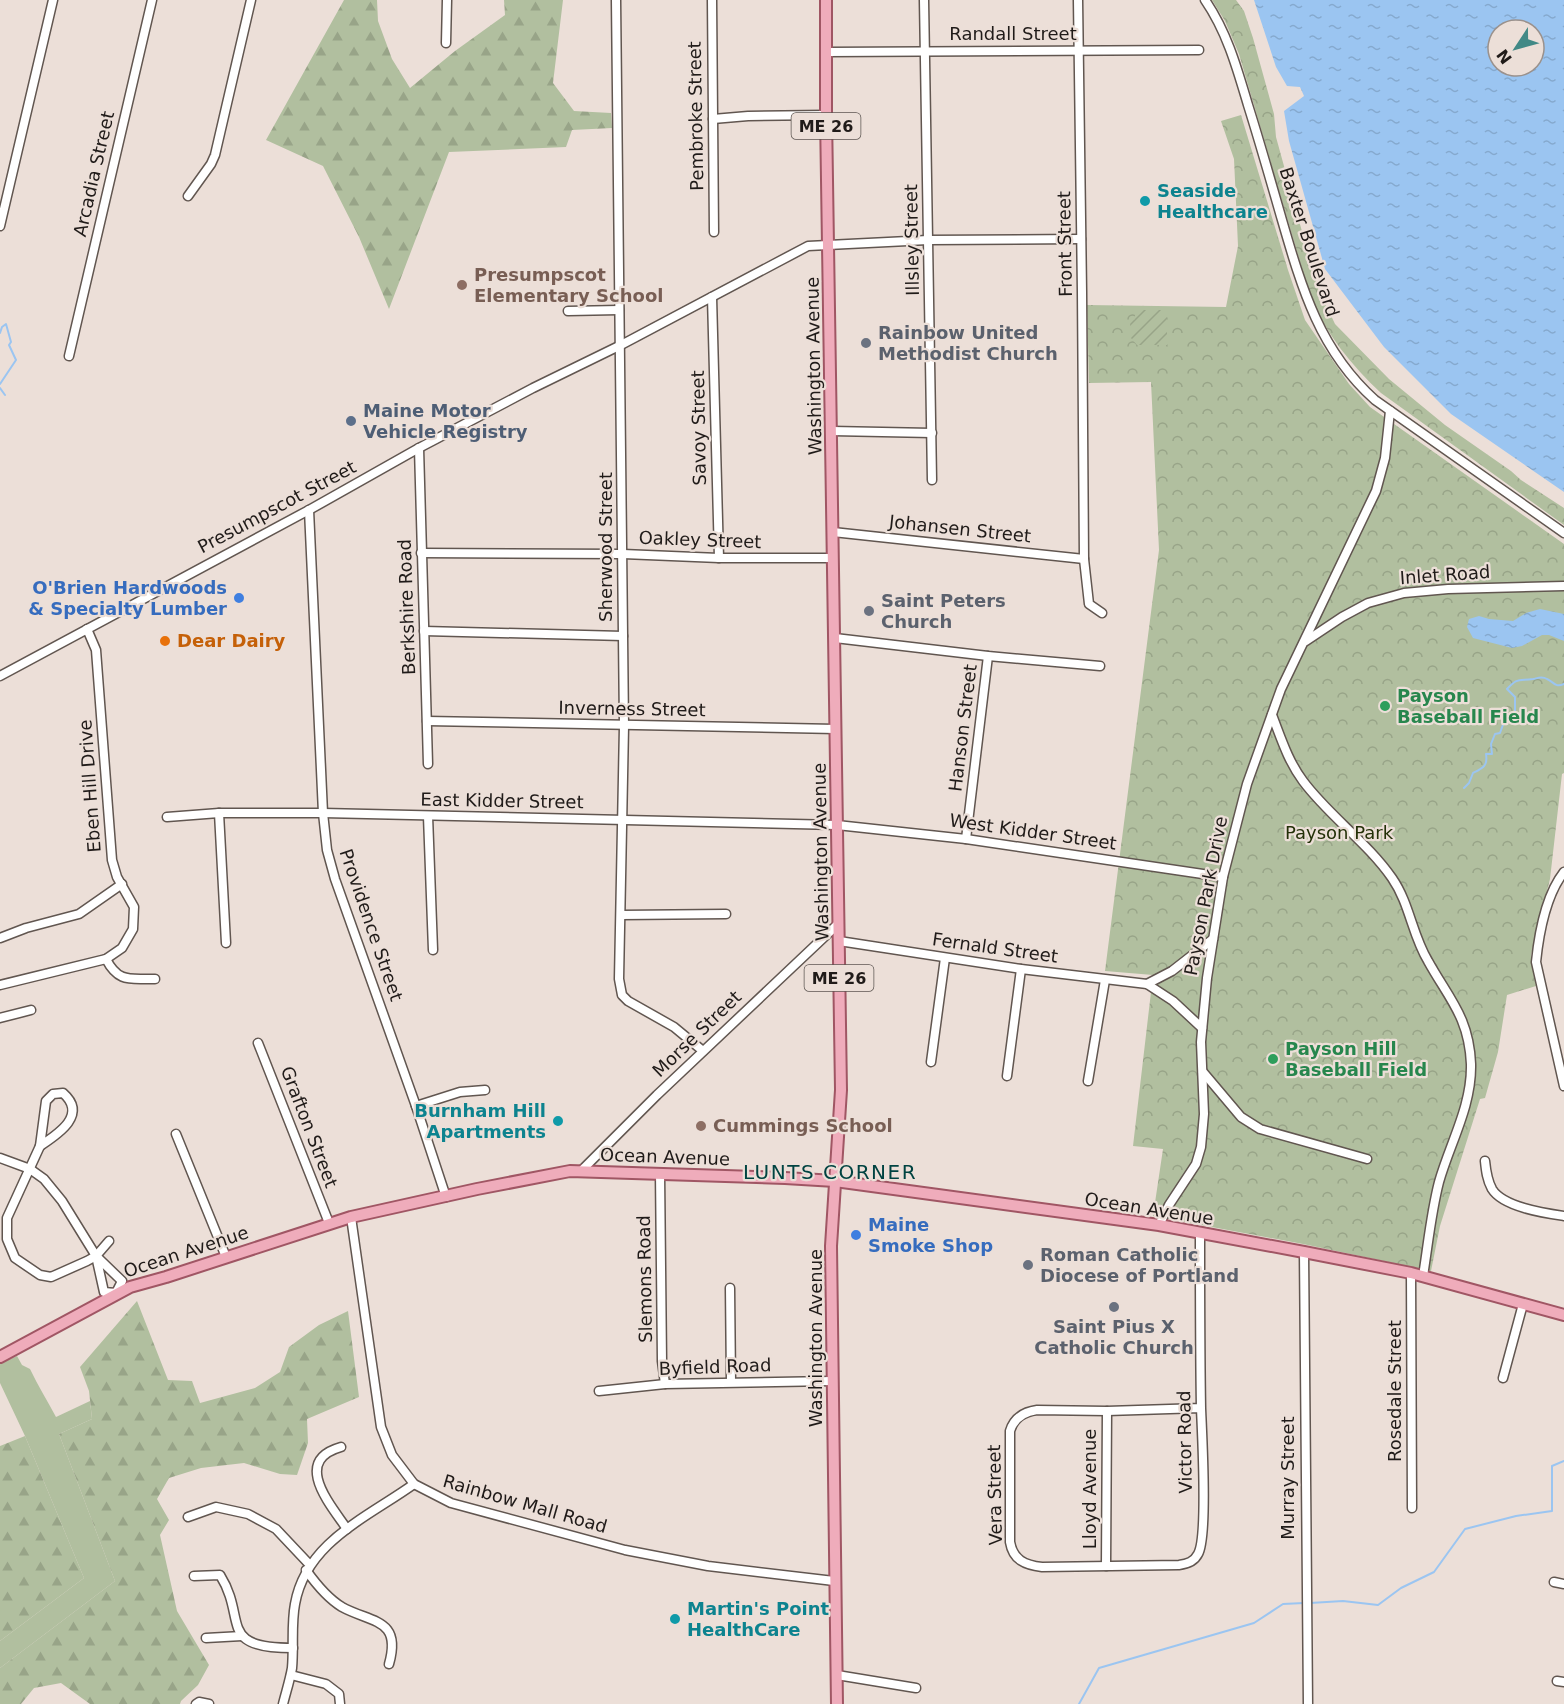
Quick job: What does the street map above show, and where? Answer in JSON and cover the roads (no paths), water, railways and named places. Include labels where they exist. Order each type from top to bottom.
[{"type":"main road","name":"Washington Avenue","points":[[826,0],[838,941],[842,1090],[831,1246],[837,1704]]},
{"type":"main road","name":"Ocean Avenue","points":[[0,1356],[116,1293],[329,1223],[351,1216],[557,1172],[581,1171],[835,1181],[1159,1225],[1411,1273],[1564,1315]]},
{"type":"street","points":[[0,226],[53,0]]},
{"type":"street","name":"Arcadia Street","points":[[69,356],[152,0]]},
{"type":"street","points":[[188,196],[212,164],[218,147],[251,0]]},
{"type":"street","points":[[446,43],[447,0]]},
{"type":"street","name":"Sherwood Street","points":[[616,0],[624,726],[619,979],[622,995],[647,1013],[674,1027],[703,1051]]},
{"type":"street","name":"Pembroke Street","points":[[711,0],[714,232]]},
{"type":"street","name":"Illsley Street","points":[[924,0],[932,480]]},
{"type":"street","name":"Front Street","points":[[1078,0],[1084,560],[1089,604],[1102,613]]},
{"type":"street","name":"Baxter Boulevard","points":[[1204,0],[1218,22],[1235,60],[1296,267],[1317,325],[1331,350],[1349,374],[1375,400],[1564,533]]},
{"type":"street","name":"Randall Street","points":[[827,52],[1199,50]]},
{"type":"street","points":[[713,119],[748,116],[826,116]]},
{"type":"street","name":"Presumpscot Street","points":[[0,676],[309,510],[419,448],[808,246],[928,240],[1081,239]]},
{"type":"street","name":"Savoy Street","points":[[712,297],[719,558]]},
{"type":"street","points":[[568,311],[619,310]]},
{"type":"street","name":"Payson Park Drive","points":[[1159,1225],[1200,1155],[1203,1130],[1202,1028],[1213,939],[1223,877],[1247,784],[1281,689],[1376,491],[1385,458],[1390,411]]},
{"type":"street","points":[[832,431],[932,433]]},
{"type":"street","name":"Berkshire Road","points":[[419,448],[428,764]]},
{"type":"street","name":"Providence Street","points":[[309,510],[326,843],[332,871],[446,1197]]},
{"type":"street","name":"Johansen Street","points":[[833,532],[1084,560]]},
{"type":"street","name":"Oakley Street","points":[[421,553],[833,558]]},
{"type":"street","name":"Inlet Road","points":[[1305,641],[1368,603],[1404,592],[1459,588],[1564,586]]},
{"type":"street","name":"Eben Hill Drive","points":[[87,629],[96,650],[110,847],[115,870],[134,907],[133,929],[122,948],[106,960]]},
{"type":"street","points":[[424,631],[623,636]]},
{"type":"street","points":[[835,638],[988,656],[1100,666]]},
{"type":"street","name":"Hanson Street","points":[[966,839],[988,656]]},
{"type":"street","points":[[1272,715],[1288,755],[1301,779],[1381,865],[1399,888],[1425,958],[1465,1023],[1470,1050],[1470,1081],[1463,1114],[1440,1181],[1423,1276]]},
{"type":"street","name":"Inverness Street","points":[[427,722],[836,729]]},
{"type":"street","points":[[219,813],[226,943]]},
{"type":"street","name":"East Kidder Street","points":[[167,817],[219,813],[323,813],[837,825]]},
{"type":"street","points":[[428,816],[433,951]]},
{"type":"street","name":"West Kidder Street","points":[[837,825],[966,839],[1223,877]]},
{"type":"street","points":[[1564,872],[1554,888],[1538,946],[1536,962],[1564,1086]]},
{"type":"street","points":[[0,938],[26,928],[80,914],[122,884]]},
{"type":"street","points":[[621,915],[726,914]]},
{"type":"street","name":"Morse Street","points":[[581,1171],[703,1051],[838,924]]},
{"type":"street","points":[[1147,984],[1172,971],[1213,939]]},
{"type":"street","name":"Fernald Street","points":[[838,941],[1021,969],[1147,984],[1173,1001],[1202,1028]]},
{"type":"street","points":[[931,1062],[945,958]]},
{"type":"street","points":[[0,985],[106,960],[112,971],[121,978],[155,979]]},
{"type":"street","points":[[1007,1076],[1021,969]]},
{"type":"street","points":[[1088,1081],[1105,980]]},
{"type":"street","points":[[0,1018],[31,1010]]},
{"type":"street","name":"Grafton Street","points":[[258,1043],[329,1223]]},
{"type":"street","points":[[1202,1072],[1241,1117],[1260,1130],[1367,1159]]},
{"type":"street","points":[[416,1106],[460,1092],[485,1090]]},
{"type":"street","points":[[40,1146],[58,1134],[71,1119],[73,1109],[70,1100],[63,1093],[53,1094],[46,1101],[40,1146],[9,1209],[7,1239],[15,1257],[40,1275],[51,1277],[96,1256],[109,1241]]},
{"type":"street","points":[[176,1134],[226,1257]]},
{"type":"street","points":[[0,1158],[30,1169],[44,1179],[57,1193],[96,1256],[122,1281],[116,1293],[104,1292],[96,1256]]},
{"type":"street","points":[[1485,1161],[1487,1177],[1493,1191],[1498,1196],[1519,1206],[1564,1216]]},
{"type":"street","name":"Slemons Road","points":[[660,1173],[662,1360],[665,1384]]},
{"type":"street","name":"Rainbow Mall Road","points":[[351,1216],[381,1427],[392,1455],[414,1484],[451,1503],[625,1550],[708,1566],[834,1581]]},
{"type":"street","name":"Victor Road","points":[[1106,1566],[1188,1564],[1197,1557],[1201,1547],[1200,1233]]},
{"type":"street","name":"Murray Street","points":[[1304,1252],[1308,1704]]},
{"type":"street","name":"Rosedale Street","points":[[1411,1273],[1412,1508]]},
{"type":"street","points":[[730,1288],[730,1382]]},
{"type":"street","points":[[1503,1378],[1523,1304]]},
{"type":"street","name":"Byfield Road","points":[[599,1391],[665,1384],[832,1381]]},
{"type":"street","name":"Vera Street","points":[[1106,1566],[1042,1567],[1019,1560],[1011,1549],[1010,1431],[1013,1423],[1019,1416],[1037,1410],[1107,1411],[1201,1408]]},
{"type":"street","name":"Lloyd Avenue","points":[[1106,1566],[1107,1411]]},
{"type":"street","points":[[341,1447],[323,1454],[316,1471],[327,1499],[347,1529]]},
{"type":"street","points":[[283,1704],[291,1675],[295,1603],[308,1567],[322,1550],[347,1529],[414,1484]]},
{"type":"street","points":[[188,1517],[216,1507],[248,1514],[276,1529],[308,1567],[315,1581],[328,1597],[340,1606],[384,1625],[389,1632],[392,1646],[388,1665]]},
{"type":"street","points":[[194,1576],[220,1575],[225,1584],[234,1620],[242,1636]]},
{"type":"street","points":[[1554,1582],[1564,1584]]},
{"type":"street","points":[[206,1638],[242,1636],[260,1646],[293,1648]]},
{"type":"street","points":[[291,1675],[327,1684],[339,1694],[340,1704]]},
{"type":"street","points":[[837,1675],[916,1688]]},
{"type":"street","points":[[196,1704],[200,1702],[208,1704]]},
{"type":"water","points":[[1254,0],[1564,0],[1564,492],[1451,414],[1384,347],[1325,269],[1289,141],[1284,111],[1304,96],[1300,87],[1287,86],[1276,67]]},
{"type":"water","points":[[1540,609],[1564,614],[1564,641],[1549,635],[1542,635],[1522,646],[1512,648],[1473,638],[1467,627],[1469,619],[1479,616],[1513,621],[1526,613]]},
{"type":"waterway","points":[[0,333],[6,324],[11,342],[9,345],[16,360],[0,384]]},
{"type":"waterway","points":[[0,388],[5,395]]},
{"type":"waterway","points":[[1464,788],[1473,773],[1485,764],[1486,754],[1492,754],[1491,744],[1495,734],[1500,733],[1505,719],[1509,722],[1515,718],[1515,697],[1507,689],[1516,681],[1540,678],[1545,678],[1557,685],[1564,684]]},
{"type":"waterway","points":[[1310,1603],[1343,1601],[1378,1605],[1401,1588],[1434,1572],[1465,1529],[1516,1516],[1552,1511],[1552,1466],[1564,1461]]},
{"type":"waterway","points":[[1079,1704],[1099,1668],[1254,1623],[1283,1604],[1304,1603]]},
{"type":"place","name":"Seaside Healthcare","points":[[1145,201]]},
{"type":"place","name":"Presumpscot Elementary School","points":[[462,285]]},
{"type":"place","name":"Rainbow United Methodist Church","points":[[866,343]]},
{"type":"place","name":"Maine Motor Vehicle Registry","points":[[351,421]]},
{"type":"place","name":"O'Brien Hardwoods & Specialty Lumber","points":[[239,598]]},
{"type":"place","name":"Saint Peters Church","points":[[869,611]]},
{"type":"place","name":"Dear Dairy","points":[[165,641]]},
{"type":"place","name":"Payson Baseball Field","points":[[1385,706]]},
{"type":"place","name":"Payson Hill Baseball Field","points":[[1273,1059]]},
{"type":"place","name":"Burnham Hill Apartments","points":[[558,1121]]},
{"type":"place","name":"Cummings School","points":[[701,1126]]},
{"type":"place","name":"Maine Smoke Shop","points":[[856,1235]]},
{"type":"place","name":"Roman Catholic Diocese of Portland","points":[[1028,1265]]},
{"type":"place","name":"Saint Pius X Catholic Church","points":[[1114,1307]]},
{"type":"place","name":"Martin's Point HealthCare","points":[[675,1619]]},
{"type":"district","name":"LUNTS CORNER","points":[[830,1172]]},
{"type":"park label","name":"Payson Park","points":[[1339,833]]}]
